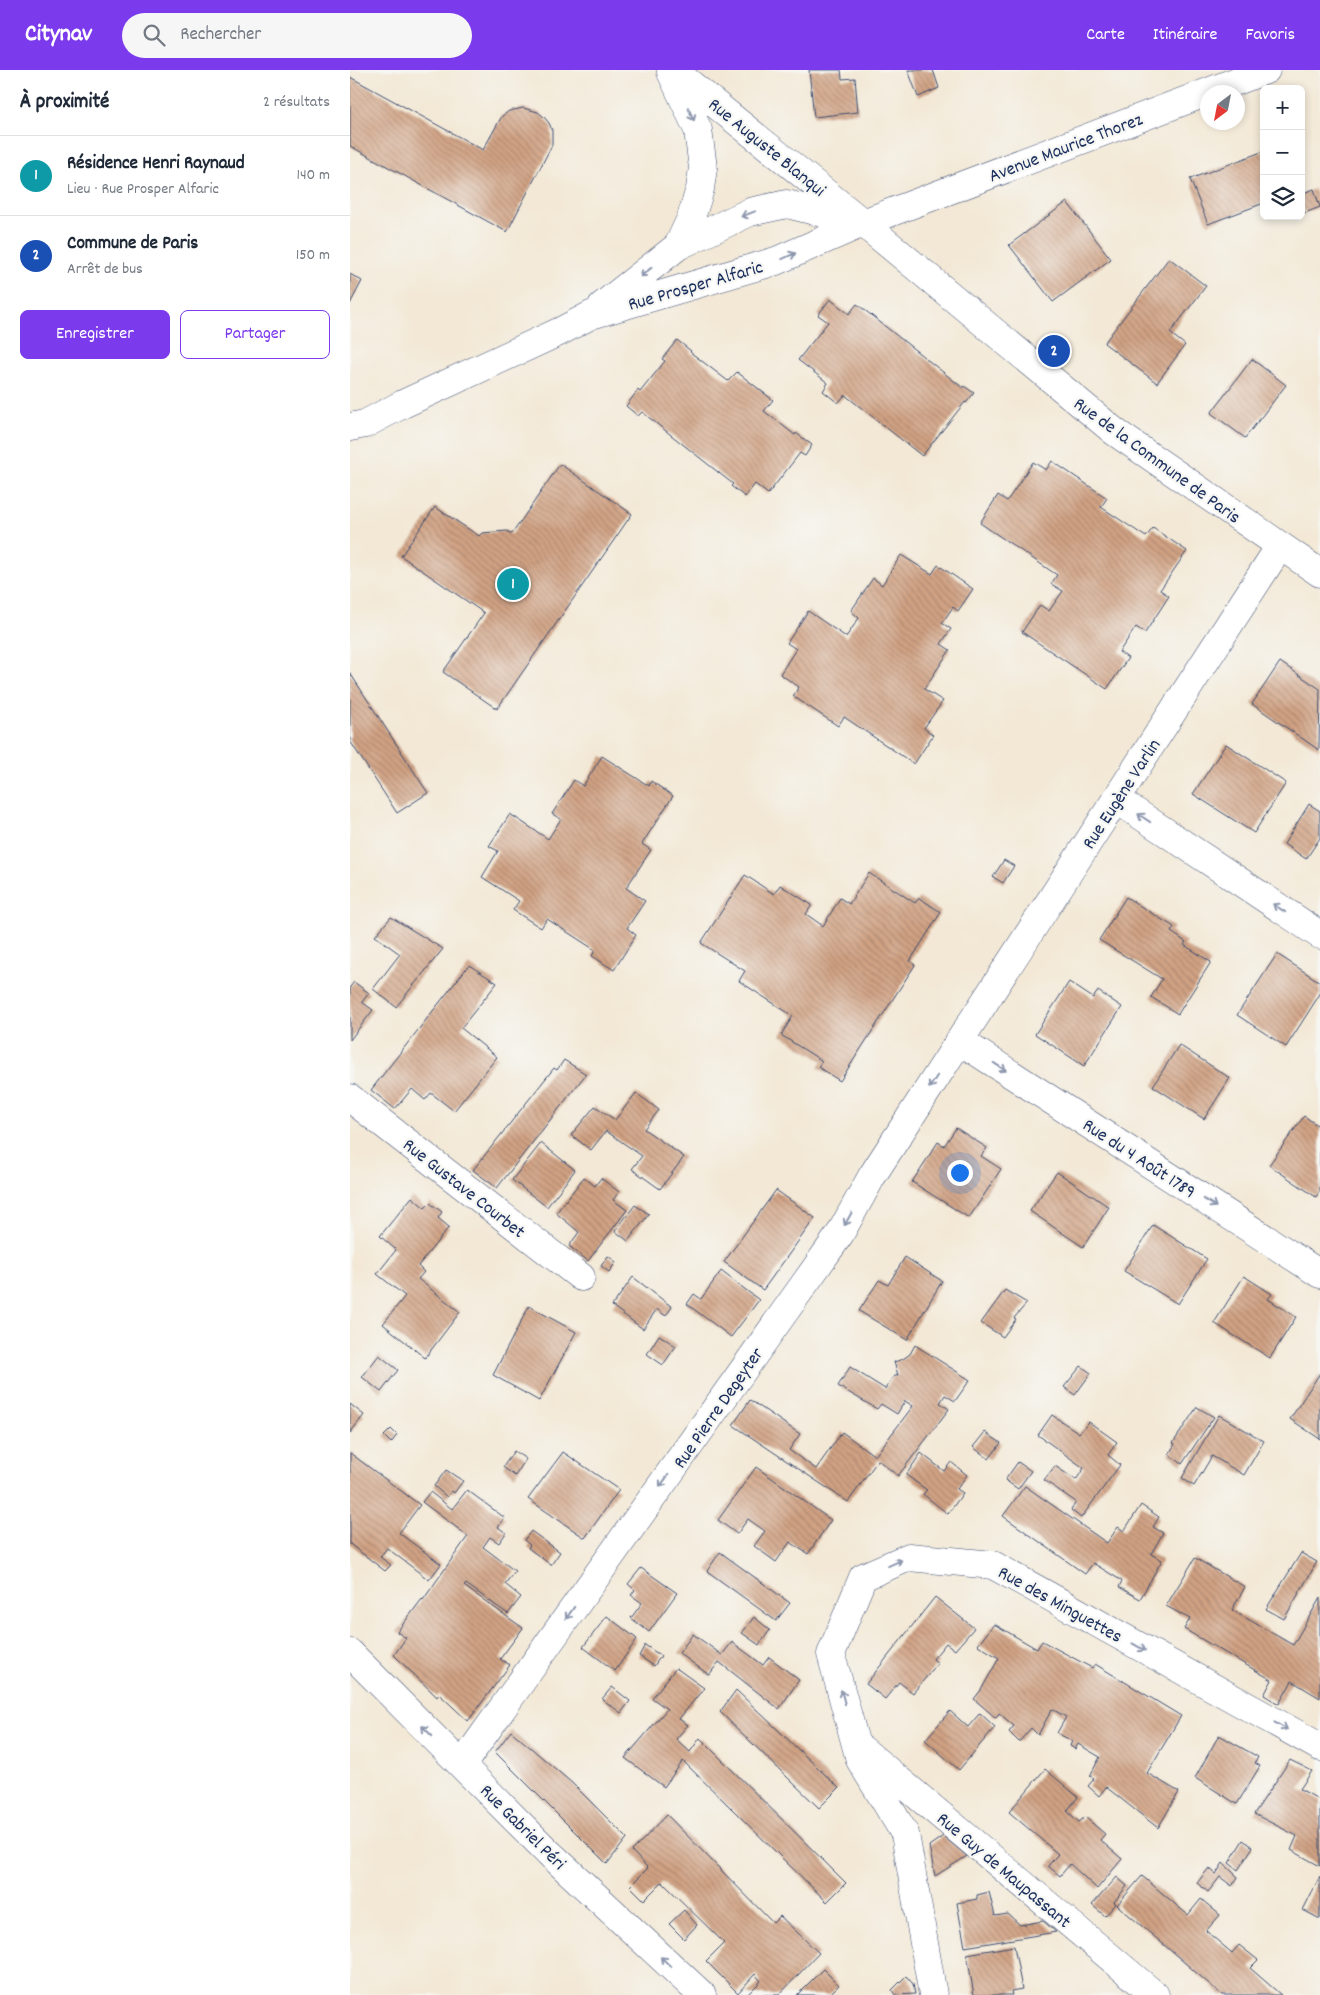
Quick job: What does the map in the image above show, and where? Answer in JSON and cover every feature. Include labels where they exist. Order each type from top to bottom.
[{"type":"street","name":"Rue Auguste Blanqui","points":[[671,70],[863,223]]},
{"type":"street","points":[[671,70],[698,130],[704,168],[691,218],[678,246]]},
{"type":"street","name":"Avenue Maurice Thorez","points":[[863,223],[1266,70]]},
{"type":"street","points":[[591,314],[678,246],[750,212],[787,204],[863,223]]},
{"type":"street","name":"Rue Prosper Alfaric","points":[[350,427],[365,424],[403,404],[561,331],[591,314],[776,262],[863,223]]},
{"type":"street","name":"Rue de la Commune de Paris","points":[[863,223],[1115,432],[1320,573]]},
{"type":"street","name":"Rue Eugène Varlin","points":[[960,1041],[1280,546]]},
{"type":"street","points":[[1116,799],[1320,935]]},
{"type":"street","name":"Rue du 4 Août 1789","points":[[960,1041],[1320,1274]]},
{"type":"street","name":"Rue Pierre Degeyter","points":[[462,1765],[840,1234],[872,1176],[960,1041]]},
{"type":"street","name":"Rue Gustave Courbet","points":[[350,1098],[580,1277]]},
{"type":"street","name":"Rue des Minguettes","points":[[932,1995],[905,1834],[860,1760],[831,1654],[863,1578],[909,1557],[993,1565],[1320,1747]]},
{"type":"street","name":"Rue Gabriel Péri","points":[[350,1653],[548,1852],[702,1995]]},
{"type":"street","name":"Rue Guy de Maupassant","points":[[856,1744],[1155,1995]]},
{"type":"building","points":[[809,70],[841,70],[842,79],[855,78],[858,112],[814,117]]},
{"type":"building","points":[[908,70],[933,70],[939,88],[918,97]]},
{"type":"building","points":[[350,77],[483,150],[502,116],[509,111],[523,108],[538,112],[544,117],[552,130],[552,145],[507,232],[350,146]]},
{"type":"building","points":[[1260,153],[1260,204],[1208,224],[1190,179]]},
{"type":"building","points":[[1314,189],[1320,207],[1305,213],[1305,192]]},
{"type":"building","points":[[1067,202],[1111,259],[1053,302],[1009,245]]},
{"type":"building","points":[[1169,258],[1206,286],[1170,333],[1185,345],[1157,383],[1104,343]]},
{"type":"building","points":[[350,274],[362,281],[350,304]]},
{"type":"building","points":[[830,299],[849,314],[857,304],[963,388],[964,386],[974,393],[922,456],[845,395],[838,403],[823,391],[828,383],[798,360],[828,322],[818,315]]},
{"type":"building","points":[[677,340],[728,381],[737,372],[773,400],[764,411],[795,435],[796,433],[812,445],[805,456],[800,453],[768,494],[755,484],[745,497],[731,486],[733,484],[642,412],[638,416],[626,406],[665,361],[662,359]]},
{"type":"building","points":[[1252,359],[1286,385],[1245,438],[1211,413]]},
{"type":"building","points":[[1052,461],[1107,498],[1101,507],[1146,537],[1153,528],[1187,551],[1160,590],[1169,596],[1145,633],[1136,627],[1119,652],[1128,658],[1107,689],[1022,632],[1040,605],[1049,611],[1063,591],[1051,584],[1057,575],[980,523],[998,495],[1007,501],[1033,462],[1046,470]]},
{"type":"building","points":[[560,464],[632,514],[497,709],[443,672],[484,613],[401,556],[435,507],[479,536],[482,533],[507,531],[512,534]]},
{"type":"building","points":[[901,555],[932,574],[938,565],[973,589],[958,611],[953,607],[942,623],[951,629],[941,644],[950,650],[924,689],[943,701],[924,728],[933,735],[914,764],[844,717],[838,726],[793,696],[799,687],[780,674],[796,649],[787,643],[808,611],[846,637],[859,618],[851,611],[873,578],[882,585]]},
{"type":"building","points":[[1280,662],[1320,689],[1319,750],[1252,704]]},
{"type":"building","points":[[350,673],[428,793],[397,813],[350,741]]},
{"type":"building","points":[[1226,744],[1286,783],[1254,833],[1193,794]]},
{"type":"building","points":[[602,756],[649,786],[651,781],[673,796],[642,844],[651,850],[626,888],[645,901],[627,928],[636,935],[614,970],[592,956],[595,950],[547,919],[541,928],[513,910],[519,901],[482,877],[498,851],[489,846],[510,814],[548,839],[561,819],[552,814],[574,780],[583,786]]},
{"type":"building","points":[[1309,804],[1320,811],[1320,838],[1306,859],[1284,844]]},
{"type":"building","points":[[1004,860],[1014,866],[1003,883],[993,877]]},
{"type":"building","points":[[869,873],[915,903],[919,898],[941,912],[910,961],[915,965],[840,1081],[818,1067],[822,1061],[781,1035],[793,1016],[739,981],[745,971],[701,943],[745,875],[774,894],[780,885],[812,905],[806,914],[823,926],[840,898],[849,904]]},
{"type":"building","points":[[1126,897],[1174,927],[1171,932],[1186,942],[1184,945],[1211,962],[1178,1014],[1151,997],[1162,979],[1099,940]]},
{"type":"building","points":[[391,917],[443,949],[396,1007],[373,989],[400,954],[375,936]]},
{"type":"building","points":[[1277,954],[1320,982],[1320,994],[1286,1047],[1237,1015]]},
{"type":"building","points":[[469,965],[497,983],[461,1028],[497,1057],[454,1111],[431,1093],[425,1100],[412,1089],[395,1109],[371,1090]]},
{"type":"building","points":[[354,982],[369,993],[362,1002],[373,1010],[350,1040],[350,987]]},
{"type":"building","points":[[1069,982],[1093,998],[1098,991],[1122,1007],[1084,1066],[1035,1034]]},
{"type":"building","points":[[1179,1045],[1230,1078],[1204,1119],[1153,1086]]},
{"type":"building","points":[[564,1060],[586,1074],[497,1188],[473,1170],[554,1068],[557,1070]]},
{"type":"building","points":[[636,1093],[659,1110],[644,1129],[684,1157],[660,1189],[632,1169],[642,1156],[606,1131],[591,1150],[571,1135],[595,1106],[615,1120]]},
{"type":"building","points":[[1304,1116],[1320,1127],[1320,1191],[1316,1197],[1269,1165]]},
{"type":"building","points":[[956,1128],[987,1148],[981,1156],[1001,1169],[969,1218],[912,1182],[938,1142],[944,1146]]},
{"type":"building","points":[[541,1143],[575,1170],[547,1207],[512,1180]]},
{"type":"building","points":[[1057,1172],[1109,1207],[1083,1247],[1030,1211]]},
{"type":"building","points":[[584,1177],[595,1186],[601,1178],[619,1192],[613,1200],[627,1210],[588,1261],[569,1246],[579,1232],[556,1213]]},
{"type":"building","points":[[776,1190],[815,1218],[763,1290],[724,1262]]},
{"type":"building","points":[[412,1197],[425,1208],[430,1203],[442,1212],[438,1218],[449,1227],[418,1266],[424,1272],[418,1279],[460,1312],[425,1358],[383,1324],[405,1296],[377,1274],[396,1250],[380,1236]]},
{"type":"building","points":[[635,1205],[649,1214],[628,1241],[615,1231]]},
{"type":"building","points":[[1153,1225],[1207,1259],[1178,1304],[1124,1271]]},
{"type":"building","points":[[608,1256],[616,1262],[609,1272],[601,1266]]},
{"type":"building","points":[[905,1257],[942,1281],[907,1340],[859,1311],[879,1280],[888,1285]]},
{"type":"building","points":[[721,1271],[759,1300],[731,1337],[687,1304],[694,1294],[701,1299]]},
{"type":"building","points":[[1244,1276],[1272,1294],[1268,1299],[1296,1317],[1270,1358],[1214,1323]]},
{"type":"building","points":[[633,1277],[672,1307],[664,1315],[657,1309],[643,1329],[612,1306]]},
{"type":"building","points":[[1005,1290],[1027,1303],[1014,1318],[1016,1319],[1003,1337],[981,1323]]},
{"type":"building","points":[[529,1306],[576,1332],[539,1401],[493,1375]]},
{"type":"building","points":[[659,1335],[676,1346],[663,1365],[647,1354]]},
{"type":"building","points":[[915,1345],[970,1380],[955,1401],[945,1395],[940,1403],[949,1409],[898,1476],[878,1460],[848,1502],[733,1425],[750,1400],[800,1434],[789,1450],[816,1469],[842,1432],[875,1456],[913,1406],[905,1401],[897,1414],[881,1404],[877,1409],[838,1386],[850,1367],[885,1389],[893,1377],[898,1375],[894,1362],[910,1354]]},
{"type":"building","points":[[379,1355],[398,1370],[381,1392],[362,1377]]},
{"type":"building","points":[[1081,1366],[1091,1373],[1075,1395],[1064,1387]]},
{"type":"building","points":[[1320,1373],[1320,1439],[1290,1419]]},
{"type":"building","points":[[350,1404],[364,1415],[350,1433]]},
{"type":"building","points":[[1197,1407],[1214,1417],[1182,1464],[1169,1454],[1175,1444],[1173,1443]]},
{"type":"building","points":[[1052,1415],[1079,1433],[1089,1422],[1117,1442],[1108,1455],[1120,1465],[1081,1518],[1071,1510],[1076,1502],[1044,1480],[1055,1466],[1076,1480],[1084,1468],[1038,1435]]},
{"type":"building","points":[[1219,1415],[1264,1441],[1244,1475],[1212,1456],[1194,1486],[1182,1478]]},
{"type":"building","points":[[391,1429],[397,1435],[391,1443],[384,1436]]},
{"type":"building","points":[[985,1432],[1001,1443],[989,1459],[973,1447]]},
{"type":"building","points":[[514,1451],[526,1459],[515,1476],[503,1467]]},
{"type":"building","points":[[563,1452],[619,1490],[585,1538],[528,1499]]},
{"type":"building","points":[[350,1453],[420,1505],[399,1533],[441,1564],[429,1580],[387,1548],[380,1557],[391,1565],[385,1571],[350,1544]]},
{"type":"building","points":[[921,1453],[944,1471],[951,1462],[967,1475],[957,1489],[963,1493],[948,1514],[923,1494],[927,1490],[906,1475]]},
{"type":"building","points":[[1018,1462],[1031,1471],[1018,1489],[1005,1480]]},
{"type":"building","points":[[756,1467],[831,1520],[808,1554],[790,1542],[776,1562],[754,1546],[765,1531],[748,1519],[737,1534],[718,1520]]},
{"type":"building","points":[[446,1470],[463,1481],[454,1493],[452,1491],[447,1497],[434,1486]]},
{"type":"building","points":[[1025,1486],[1107,1543],[1118,1527],[1124,1531],[1141,1505],[1159,1517],[1153,1527],[1163,1533],[1151,1554],[1162,1560],[1140,1599],[1119,1587],[1122,1581],[1093,1563],[1085,1574],[1003,1516]]},
{"type":"building","points":[[467,1490],[505,1518],[498,1527],[506,1533],[499,1543],[490,1537],[483,1547],[515,1571],[505,1584],[521,1597],[508,1614],[466,1584],[464,1586],[523,1628],[500,1659],[510,1665],[468,1721],[439,1694],[437,1697],[394,1655],[406,1638],[397,1632],[423,1600],[468,1536],[422,1502],[430,1492],[452,1509]]},
{"type":"building","points":[[531,1531],[560,1552],[551,1565],[528,1548],[530,1545],[524,1540]]},
{"type":"building","points":[[720,1552],[790,1603],[776,1621],[707,1571]]},
{"type":"building","points":[[1301,1553],[1317,1562],[1284,1619],[1266,1609]]},
{"type":"building","points":[[1195,1558],[1245,1587],[1232,1610],[1293,1645],[1320,1598],[1320,1698],[1292,1681],[1279,1704],[1264,1695],[1272,1680],[1184,1629],[1190,1619],[1166,1606]]},
{"type":"building","points":[[641,1568],[677,1593],[649,1632],[631,1618],[642,1603],[631,1595],[635,1590],[628,1584]]},
{"type":"building","points":[[935,1597],[974,1628],[955,1650],[946,1643],[933,1659],[938,1663],[913,1693],[899,1682],[885,1699],[866,1684]]},
{"type":"building","points":[[607,1616],[637,1639],[615,1671],[583,1647]]},
{"type":"building","points":[[754,1617],[770,1630],[759,1645],[742,1633]]},
{"type":"building","points":[[994,1624],[1037,1649],[1042,1641],[1092,1668],[1095,1664],[1181,1716],[1147,1773],[1179,1792],[1158,1828],[1106,1787],[1099,1796],[1088,1786],[1094,1779],[1090,1776],[1100,1757],[1078,1744],[1075,1749],[1070,1746],[1072,1741],[1057,1733],[1066,1717],[1052,1709],[1038,1735],[1031,1728],[1019,1742],[1009,1732],[1014,1726],[999,1713],[996,1718],[974,1699],[999,1658],[978,1645]]},
{"type":"building","points":[[693,1634],[722,1655],[732,1642],[763,1665],[769,1657],[799,1680],[779,1709],[719,1662],[709,1675],[679,1653]]},
{"type":"building","points":[[645,1645],[661,1656],[654,1666],[639,1656]]},
{"type":"building","points":[[676,1668],[704,1688],[679,1719],[688,1725],[676,1739],[690,1752],[700,1738],[846,1883],[827,1902],[683,1761],[664,1787],[625,1758],[667,1709],[652,1698]]},
{"type":"building","points":[[612,1687],[630,1701],[621,1713],[602,1699]]},
{"type":"building","points":[[736,1690],[839,1788],[819,1808],[720,1712]]},
{"type":"building","points":[[950,1711],[968,1727],[980,1713],[995,1727],[959,1770],[925,1740]]},
{"type":"building","points":[[511,1731],[572,1783],[627,1838],[607,1864],[495,1752]]},
{"type":"building","points":[[1219,1735],[1258,1757],[1255,1763],[1260,1766],[1237,1804],[1195,1778]]},
{"type":"building","points":[[1290,1760],[1312,1771],[1300,1789],[1320,1800],[1320,1866],[1291,1850],[1297,1836],[1254,1814]]},
{"type":"building","points":[[1045,1769],[1078,1797],[1067,1811],[1079,1822],[1085,1817],[1105,1834],[1100,1840],[1122,1859],[1097,1889],[1070,1864],[1060,1876],[1048,1866],[1058,1854],[1009,1812]]},
{"type":"building","points":[[667,1815],[773,1923],[780,1916],[819,1953],[779,1995],[747,1995],[761,1981],[755,1974],[738,1993],[706,1961],[724,1943],[662,1882],[644,1900],[630,1886],[648,1868],[632,1851]]},
{"type":"building","points":[[943,1836],[967,1856],[935,1876],[929,1846]]},
{"type":"building","points":[[1243,1840],[1253,1847],[1238,1870],[1229,1863]]},
{"type":"building","points":[[1223,1863],[1238,1877],[1232,1886],[1220,1877],[1208,1892],[1197,1883],[1209,1868],[1216,1874]]},
{"type":"building","points":[[1142,1876],[1188,1915],[1201,1899],[1220,1915],[1206,1931],[1232,1953],[1239,1945],[1258,1960],[1250,1968],[1281,1995],[1222,1995],[1117,1905]]},
{"type":"building","points":[[1320,1876],[1320,1919],[1303,1910]]},
{"type":"building","points":[[1117,1877],[1127,1886],[1114,1902],[1116,1904],[1105,1916],[1092,1905]]},
{"type":"building","points":[[989,1892],[995,1916],[1008,1914],[1020,1925],[1043,1921],[1056,1932],[965,1947],[957,1903],[977,1899],[977,1895]]},
{"type":"building","points":[[684,1910],[697,1925],[684,1939],[669,1924]]},
{"type":"building","points":[[1014,1946],[1022,1989],[1011,1991],[1012,1995],[974,1995],[967,1954]]},
{"type":"building","points":[[823,1969],[839,1985],[829,1995],[797,1995]]},
{"type":"building","points":[[906,1976],[913,1984],[915,1994],[895,1995],[892,1990]]},
{"type":"place","name":"Commune de Paris","points":[[1054,351]]},
{"type":"place","name":"Résidence Henri Raynaud","points":[[513,584]]}]
